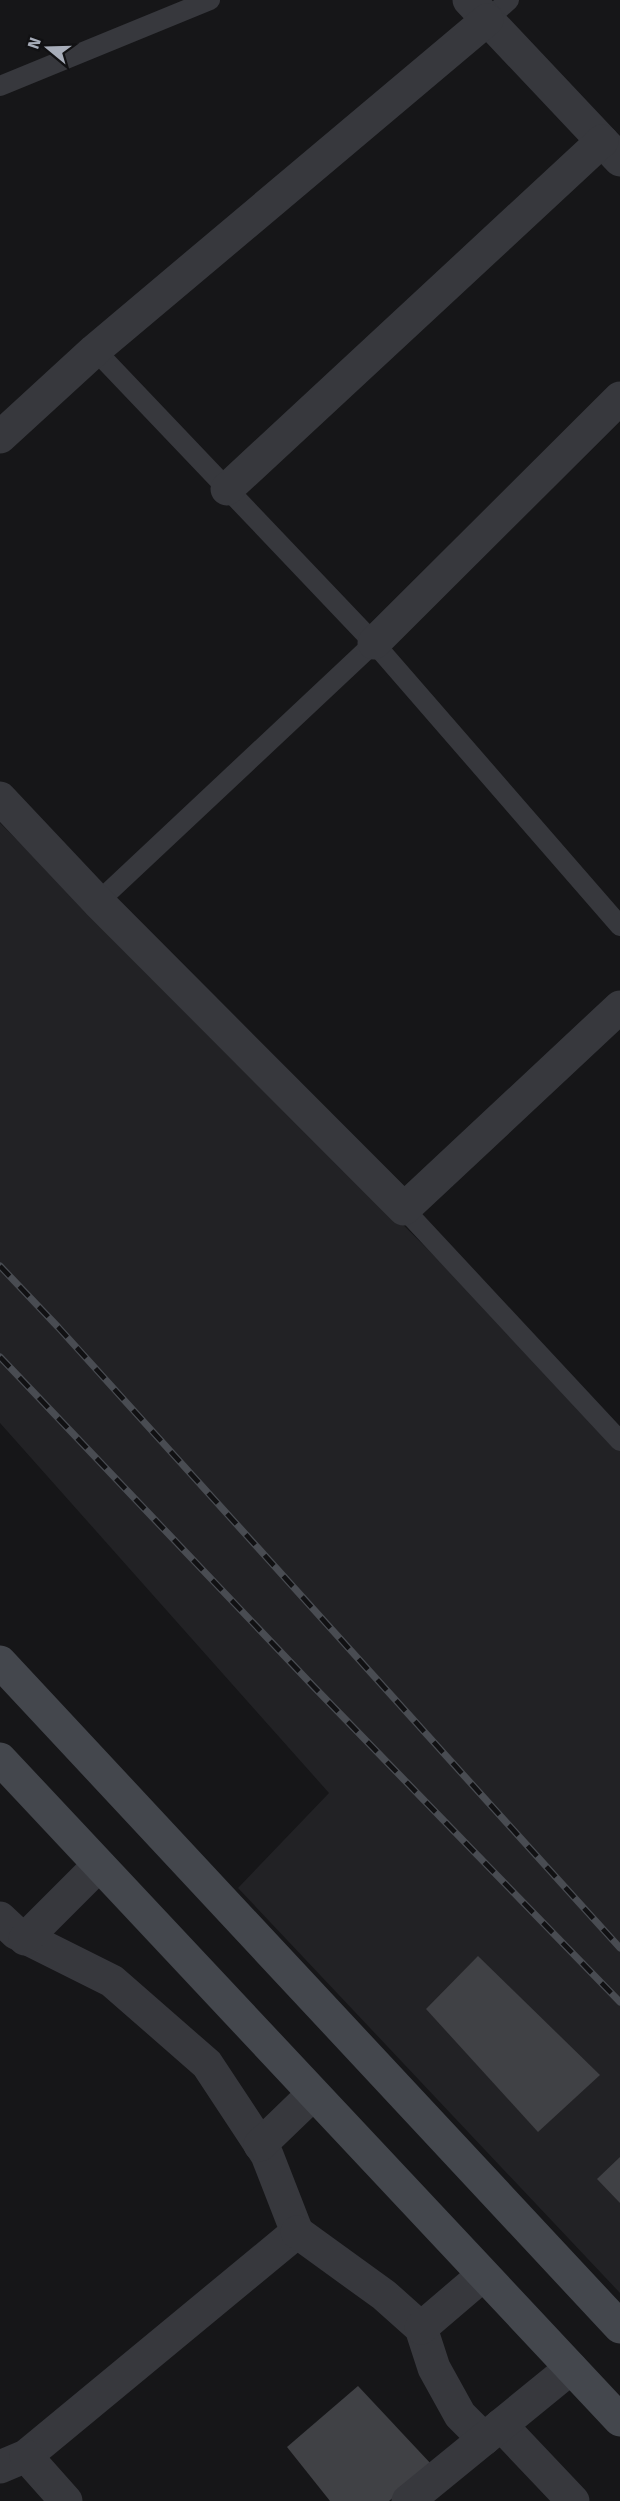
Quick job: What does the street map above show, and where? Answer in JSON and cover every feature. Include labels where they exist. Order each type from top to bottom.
[{"type":"main road","points":[[0,1662],[620,2327]]},
{"type":"main road","points":[[0,1759],[620,2420]]},
{"type":"street","points":[[0,436],[95,350],[488,7],[611,151],[227,489]]},
{"type":"street","points":[[374,643],[620,398]]},
{"type":"street","points":[[0,798],[98,902],[404,1209],[620,1006]]},
{"type":"street","points":[[26,1939],[99,1865]]},
{"type":"street","points":[[0,1918],[16,1934],[112,1981],[207,2064],[267,2155],[297,2232],[384,2295],[421,2328],[434,2368],[455,2405],[493,2432],[573,2501]]},
{"type":"street","points":[[260,2145],[313,2094]]},
{"type":"street","points":[[66,2501],[13,2462],[297,2232]]},
{"type":"street","points":[[421,2328],[483,2275]]},
{"type":"street","points":[[408,2501],[571,2368]]},
{"type":"lane","points":[[0,86],[210,0]]},
{"type":"lane","points":[[95,350],[374,643],[620,926]]},
{"type":"lane","points":[[98,902],[374,643]]},
{"type":"lane","points":[[404,1209],[620,1441]]},
{"type":"shaded area","points":[[0,823],[608,1429],[620,1434],[620,2293],[238,1888],[329,1793],[0,1423]]},
{"type":"building","points":[[478,1956],[600,2075],[538,2132],[426,2009]]},
{"type":"building","points":[[620,2157],[620,2203],[597,2179]]},
{"type":"building","points":[[358,2386],[432,2465],[389,2501],[330,2501],[287,2447]]},
{"type":"railway","points":[[0,1266],[58,1327],[620,1948]]},
{"type":"railway","points":[[0,1357],[314,1687],[620,2002]]}]
